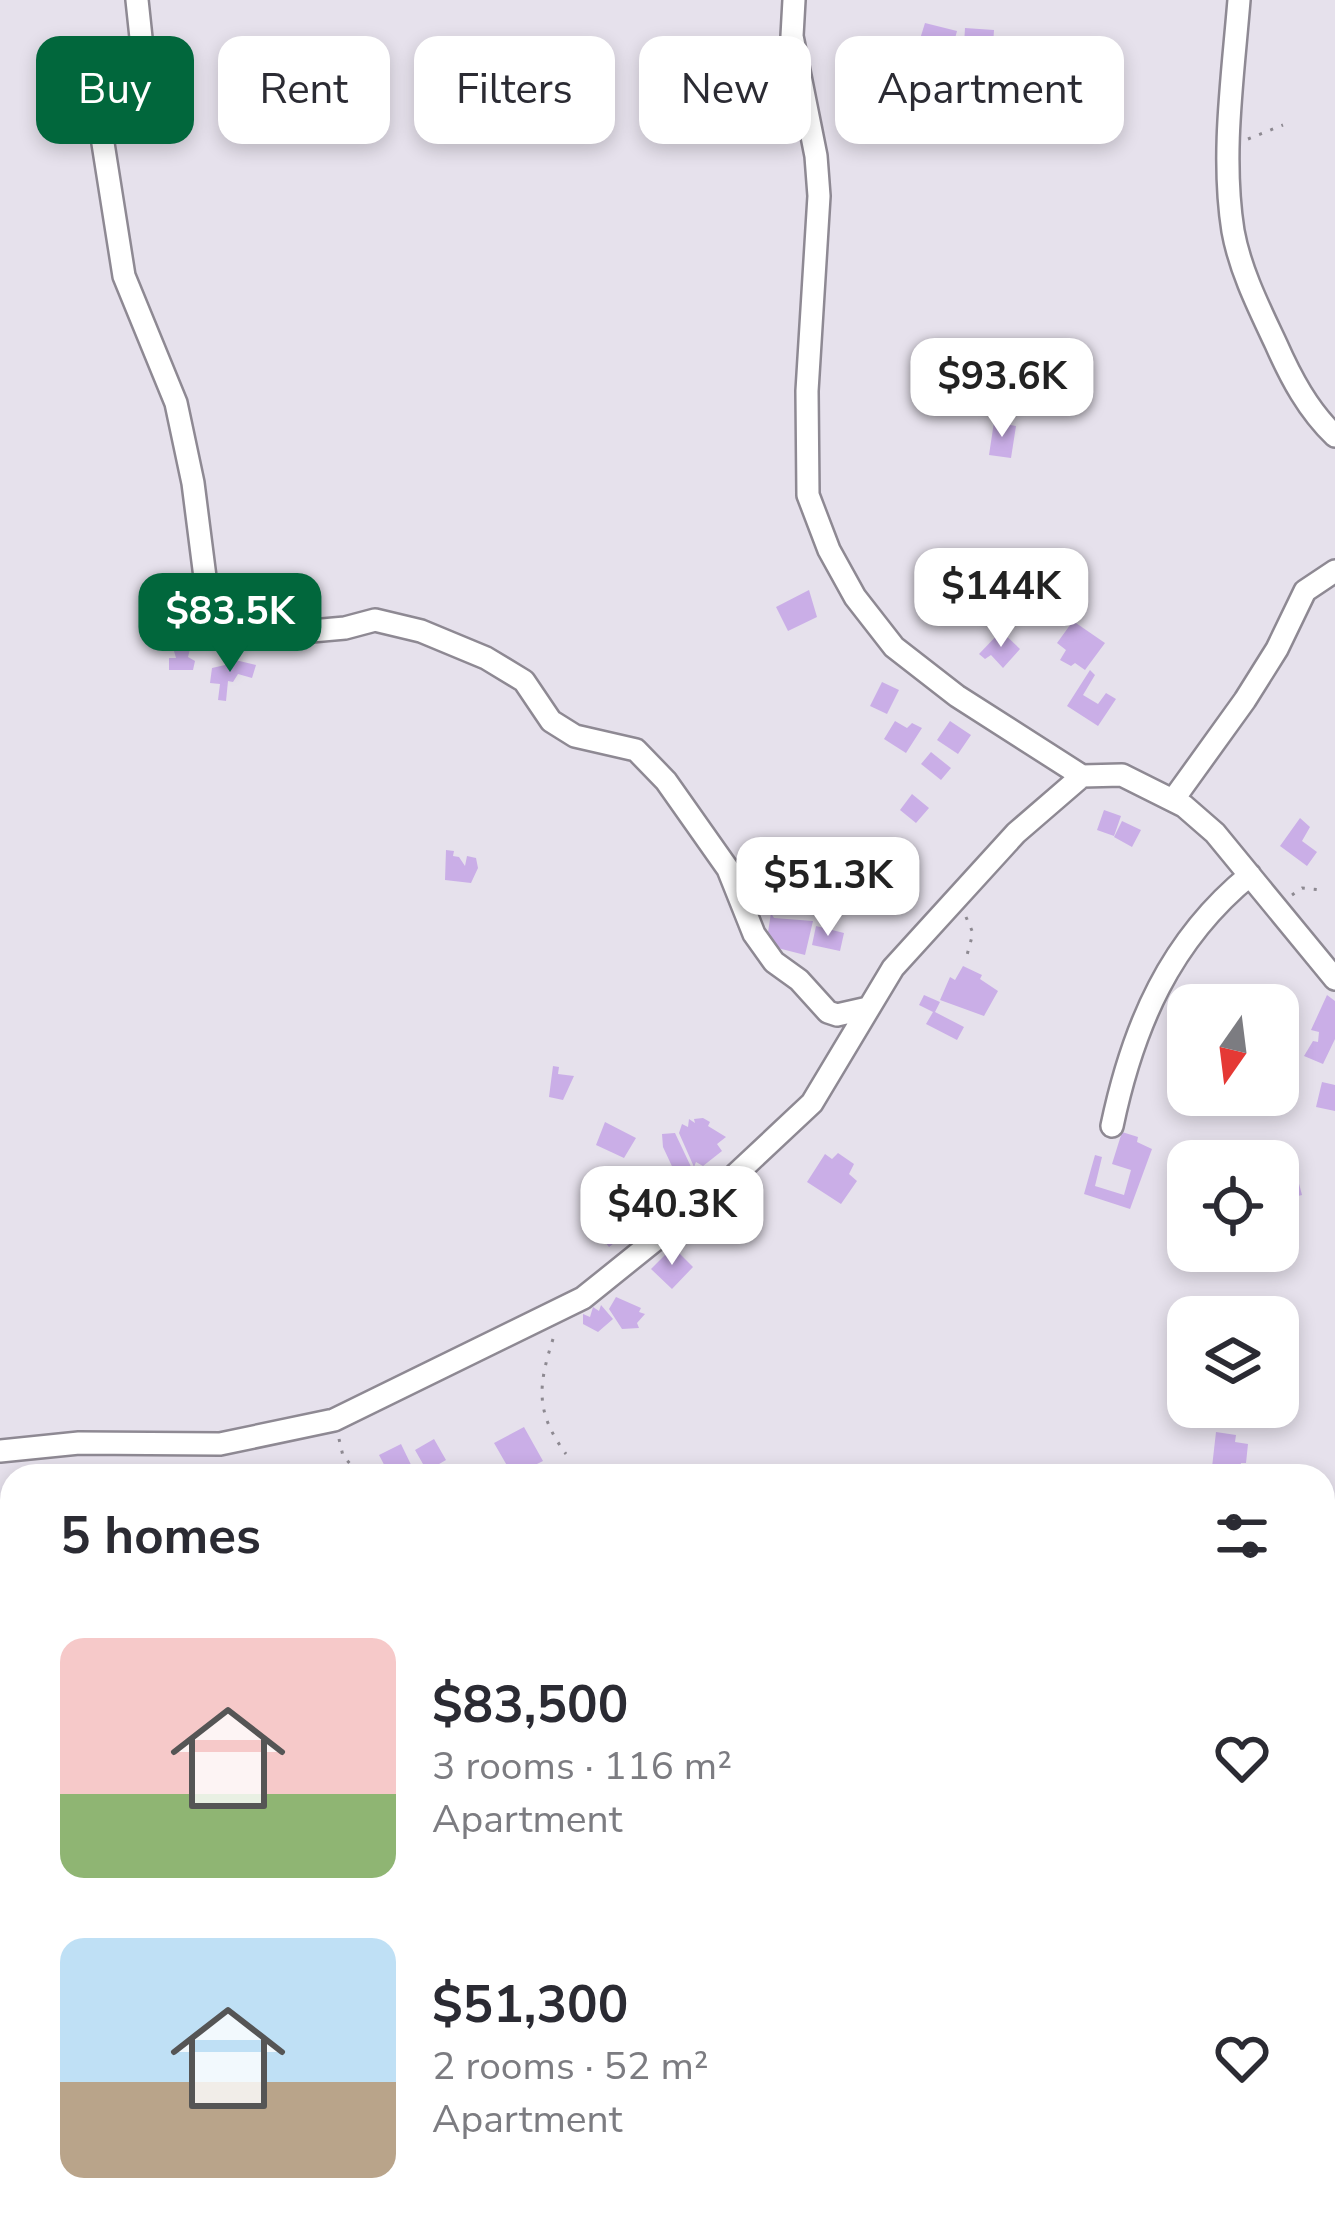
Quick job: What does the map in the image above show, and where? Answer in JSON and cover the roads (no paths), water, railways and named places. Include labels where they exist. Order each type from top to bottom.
[{"type":"street","points":[[137,0],[144,66],[122,92],[114,119],[102,137],[124,276],[160,358],[186,442],[206,586],[225,610],[255,628],[310,632],[375,620],[421,631],[486,658],[524,681],[551,721],[575,736],[636,749],[666,781],[719,855],[754,934],[774,962],[800,980],[828,1012],[837,1015],[868,1008]]},
{"type":"street","points":[[794,0],[792,36],[816,156],[819,196],[807,391],[808,495],[846,581],[895,647],[957,696],[1082,776],[1122,775],[1173,800],[1215,833],[1335,979]]},
{"type":"street","points":[[1239,0],[1229,146],[1234,232],[1251,290],[1314,417],[1335,436]]},
{"type":"street","points":[[1173,800],[1221,737],[1277,649],[1305,591],[1335,571]]},
{"type":"street","points":[[0,1451],[79,1443],[220,1444],[334,1420],[583,1298],[793,1123],[812,1102],[893,968],[1016,832],[1082,776]]},
{"type":"street","points":[[1112,1126],[1132,1046],[1172,959],[1218,901],[1250,874]]}]
